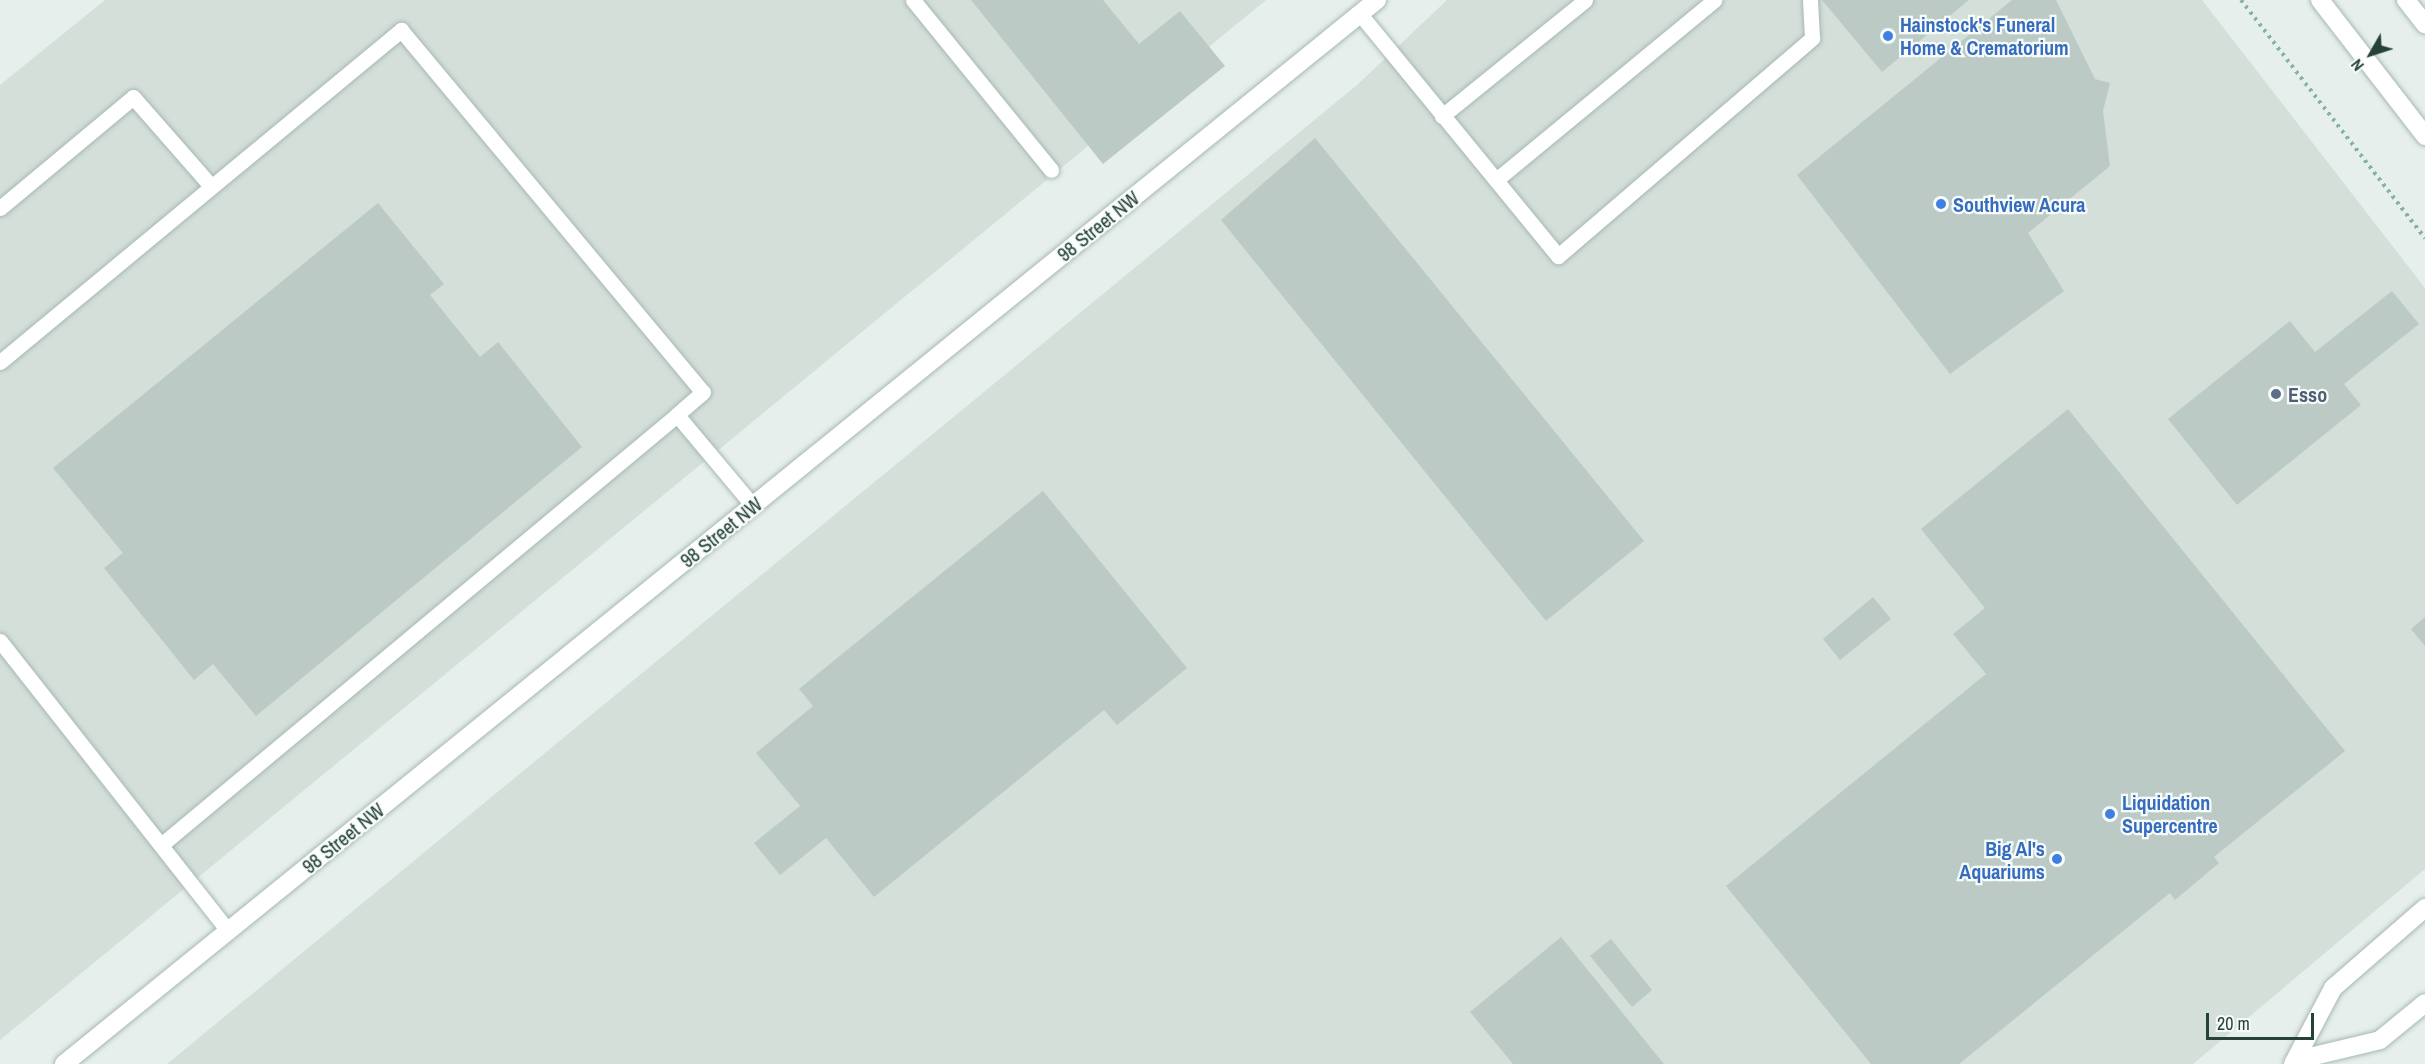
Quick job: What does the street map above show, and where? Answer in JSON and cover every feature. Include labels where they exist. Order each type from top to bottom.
[{"type":"street","name":"98 Street NW","points":[[64,1064],[1377,0]]},
{"type":"street","points":[[2320,0],[2425,136]]},
{"type":"street","points":[[2406,0],[2425,24]]},
{"type":"street","points":[[2297,1063],[2333,988],[2425,908]]},
{"type":"street","points":[[2297,1063],[2380,1040],[2425,1003]]},
{"type":"lane","points":[[913,0],[1051,170]]},
{"type":"lane","points":[[1442,116],[1585,0]]},
{"type":"lane","points":[[1496,180],[1714,0]]},
{"type":"lane","points":[[1360,14],[1558,256],[1812,38],[1810,0]]},
{"type":"lane","points":[[0,362],[210,185],[401,30],[703,392],[161,845]]},
{"type":"lane","points":[[0,208],[133,97],[210,185]]},
{"type":"lane","points":[[677,415],[753,506]]},
{"type":"lane","points":[[0,640],[228,931]]},
{"type":"path","points":[[2241,0],[2425,238]]},
{"type":"shaded area","points":[[105,0],[1266,0],[0,1040],[0,85]]},
{"type":"shaded area","points":[[1447,0],[2202,0],[2425,288],[2425,869],[2193,1064],[167,1064],[1357,85]]},
{"type":"building","points":[[971,0],[1103,0],[1139,44],[1180,11],[1225,66],[1103,164]]},
{"type":"building","name":"Hainstock's Funeral Home & Crematorium","points":[[1822,0],[1969,0],[1882,72]]},
{"type":"building","name":"Southview Acura","points":[[2012,0],[2056,0],[2095,79],[2110,83],[2103,111],[2110,166],[2028,233],[2064,291],[1950,374],[1797,175]]},
{"type":"building","points":[[1315,138],[1644,541],[1546,621],[1221,220]]},
{"type":"building","points":[[378,203],[444,284],[430,295],[480,357],[498,342],[582,447],[256,716],[213,664],[194,680],[104,568],[123,553],[53,468]]},
{"type":"building","name":"Esso","points":[[2392,291],[2419,324],[2344,384],[2361,405],[2237,505],[2168,419],[2290,321],[2315,352]]},
{"type":"building","points":[[2068,409],[2345,751],[2214,857],[2219,863],[2175,900],[2170,893],[1959,1064],[1871,1064],[1726,886],[1986,674],[1953,634],[1985,608],[1921,529]]},
{"type":"building","points":[[1043,491],[1187,668],[1117,725],[1104,710],[874,897],[826,838],[780,875],[754,843],[800,806],[756,753],[813,706],[799,689]]},
{"type":"building","points":[[1873,597],[1891,619],[1840,660],[1823,639]]},
{"type":"building","points":[[2425,617],[2425,646],[2411,629]]},
{"type":"building","points":[[1561,937],[1664,1064],[1513,1064],[1470,1012]]},
{"type":"building","points":[[1611,939],[1652,990],[1632,1007],[1590,956]]},
{"type":"place","name":"Hainstock's Funeral Home & Crematorium","points":[[1888,36]]},
{"type":"place","name":"Southview Acura","points":[[1941,204]]},
{"type":"place","name":"Esso","points":[[2276,394]]},
{"type":"place","name":"Liquidation Supercentre","points":[[2110,814]]},
{"type":"place","name":"Big Al's Aquariums","points":[[2057,859]]}]
